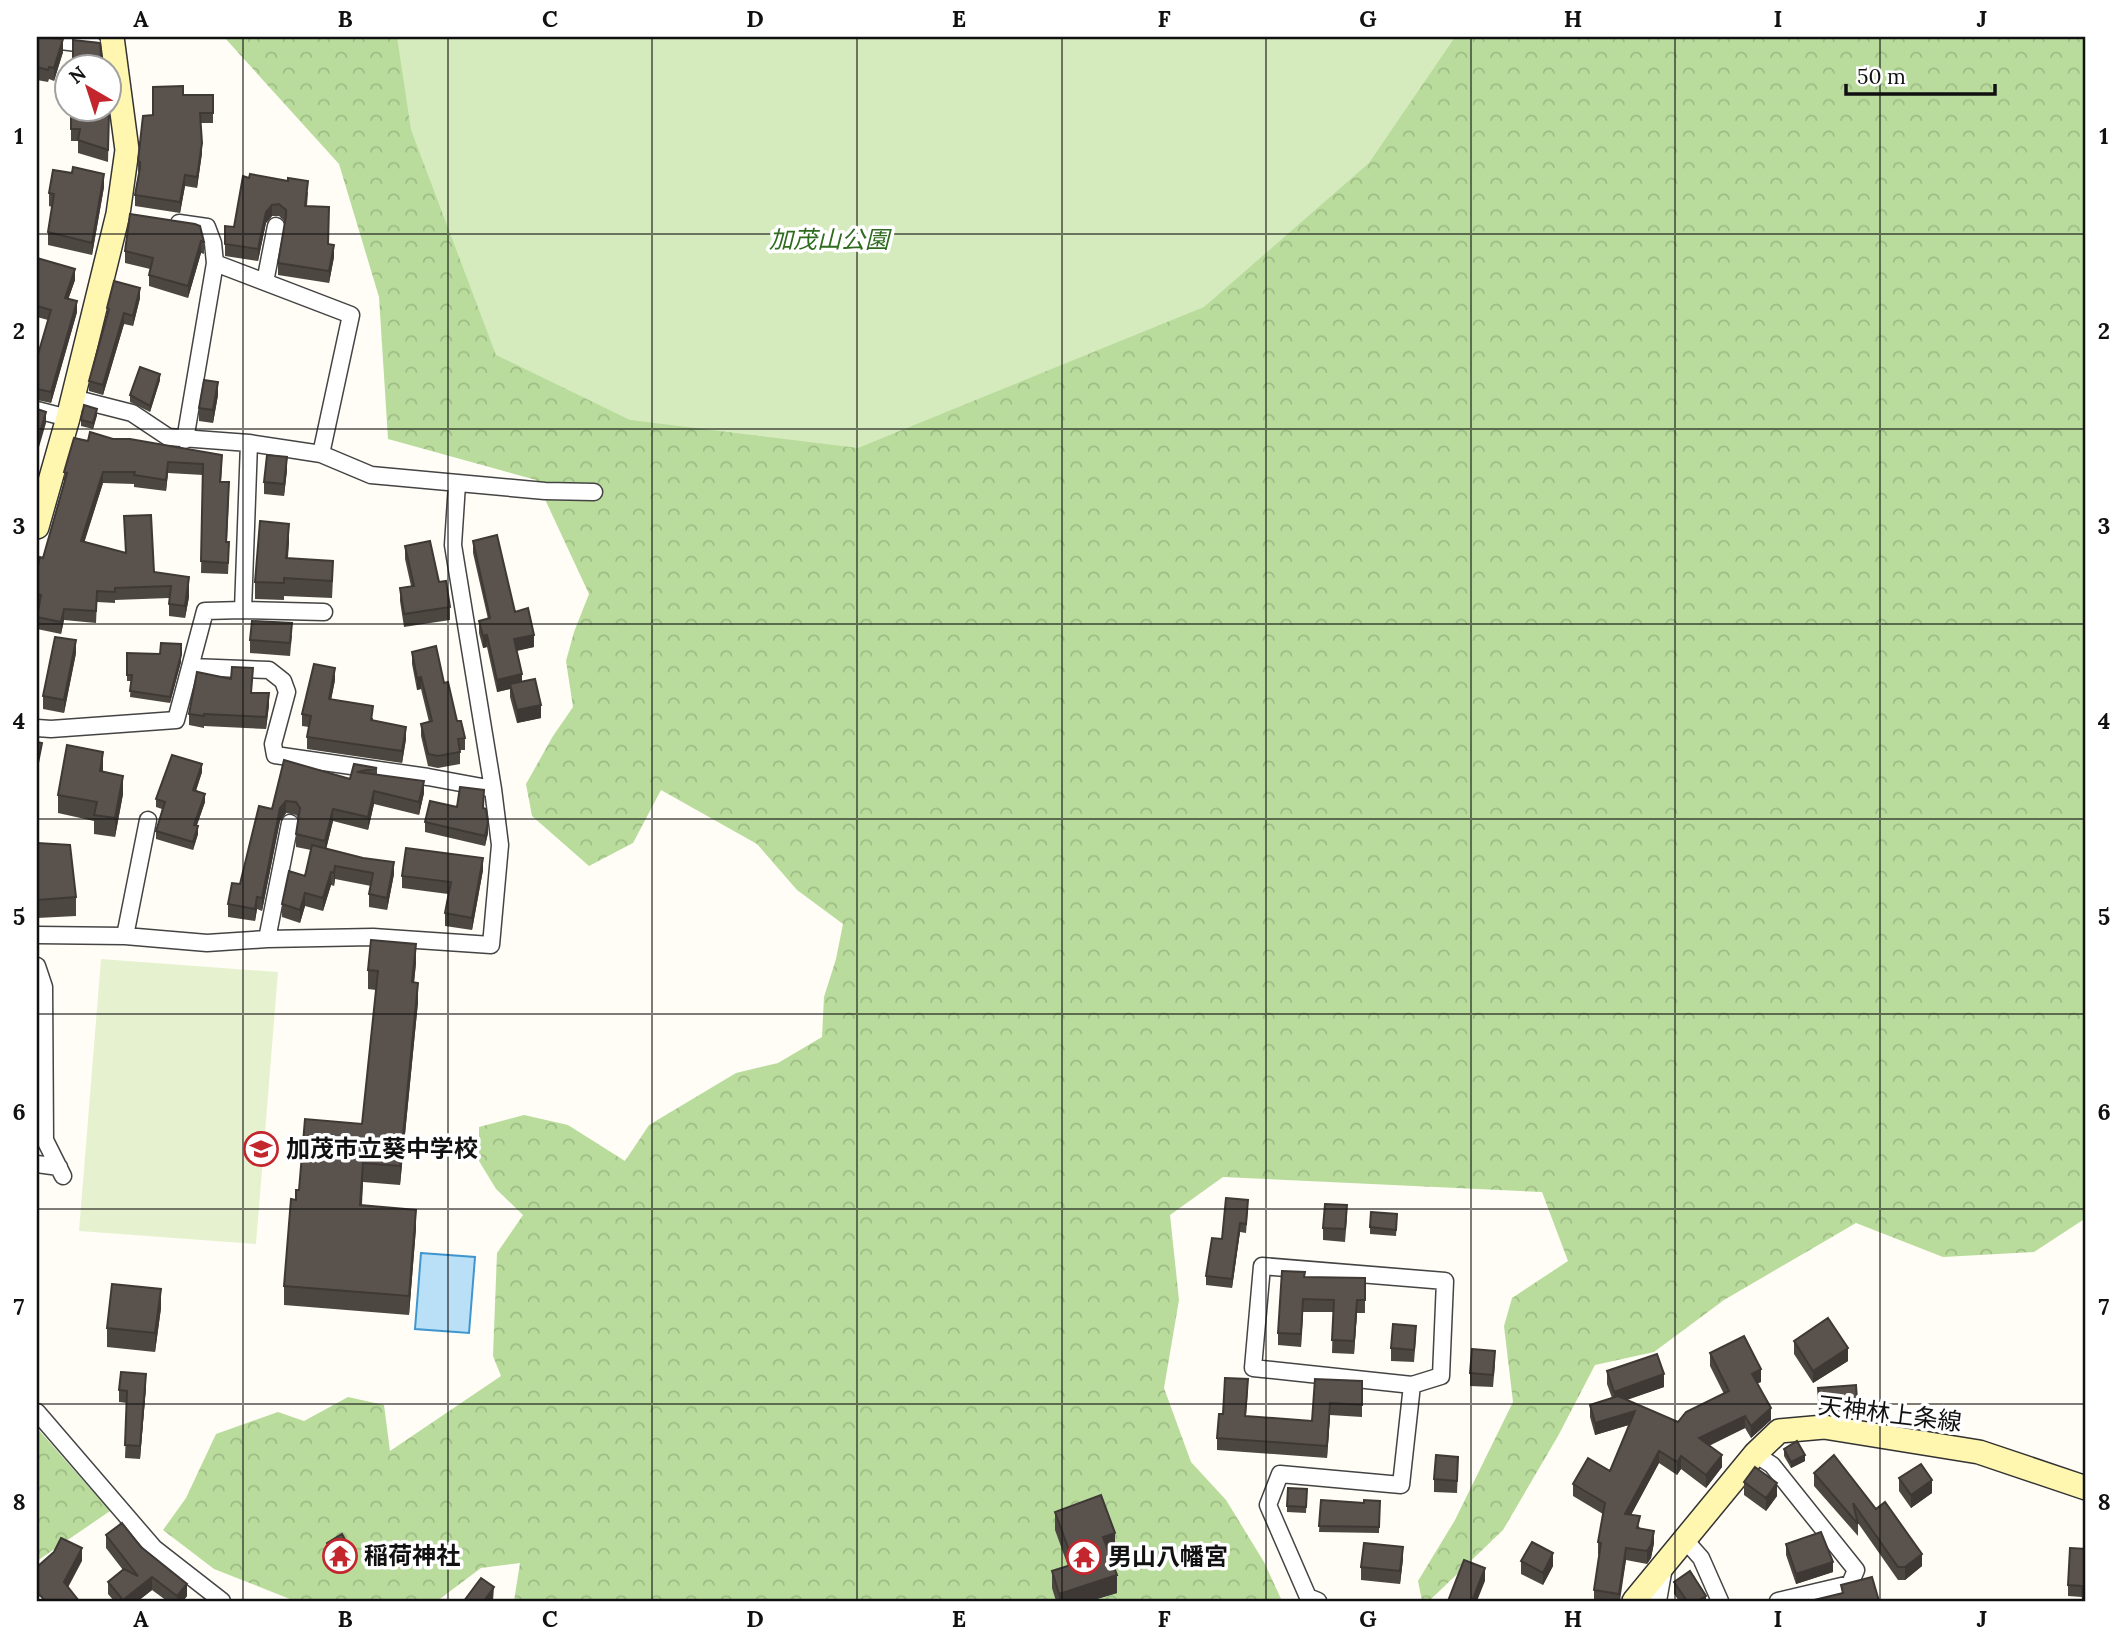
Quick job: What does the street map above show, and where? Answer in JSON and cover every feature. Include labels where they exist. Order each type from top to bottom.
[{"type":"main road","points":[[37,527],[124,215],[127,150],[113,42]]},
{"type":"main road","name":"天神林上条線","points":[[1634,1601],[1755,1454],[1779,1431],[1824,1427],[1979,1452],[2086,1488]]},
{"type":"street","points":[[37,38],[113,42]]},
{"type":"street","points":[[169,221],[207,227],[213,243],[215,262],[186,440]]},
{"type":"street","points":[[265,282],[276,226]]},
{"type":"street","points":[[215,262],[351,315],[321,454]]},
{"type":"street","points":[[37,410],[70,408],[132,413],[168,438],[249,443],[321,454],[372,475],[457,484],[594,492]]},
{"type":"street","points":[[243,610],[249,443]]},
{"type":"street","points":[[37,934],[125,936],[207,943],[373,937],[491,945],[500,845],[494,789],[453,545],[457,484]]},
{"type":"street","points":[[37,728],[176,720],[205,611],[324,612]]},
{"type":"street","points":[[191,667],[269,670],[283,681],[287,692],[273,744],[275,755],[494,789]]},
{"type":"street","points":[[125,936],[148,820]]},
{"type":"street","points":[[267,939],[290,823]]},
{"type":"street","points":[[37,966],[44,987],[45,1140],[61,1172],[37,1164]]},
{"type":"street","points":[[1262,1266],[1445,1281],[1441,1376],[1412,1385],[1253,1368],[1262,1266]]},
{"type":"street","points":[[1318,1601],[1308,1597],[1268,1505],[1280,1474],[1401,1485],[1412,1385]]},
{"type":"street","points":[[37,1412],[154,1548],[222,1601]]},
{"type":"street","points":[[1755,1454],[1772,1465],[1856,1570],[1850,1584],[1778,1601]]},
{"type":"street","points":[[1685,1540],[1701,1558],[1720,1601]]},
{"type":"street","points":[[1658,1601],[1664,1565]]},
{"type":"green space","points":[[224,37],[2086,37],[2086,1218],[2034,1252],[1943,1257],[1856,1223],[1724,1300],[1654,1352],[1595,1365],[1558,1436],[1503,1530],[1429,1601],[1422,1601],[1418,1581],[1455,1520],[1513,1402],[1504,1326],[1512,1298],[1568,1261],[1542,1192],[1223,1177],[1170,1215],[1179,1300],[1164,1388],[1191,1462],[1226,1500],[1264,1562],[1282,1601],[514,1601],[520,1563],[481,1568],[437,1601],[295,1601],[214,1569],[163,1530],[186,1498],[216,1434],[278,1412],[304,1421],[348,1397],[384,1405],[390,1451],[501,1376],[493,1356],[497,1253],[523,1215],[496,1189],[479,1161],[479,1127],[524,1115],[568,1125],[625,1161],[649,1125],[736,1073],[778,1063],[822,1037],[824,997],[843,924],[797,890],[757,844],[661,790],[633,843],[589,866],[532,816],[526,784],[573,707],[566,661],[589,594],[536,480],[388,439],[379,297],[339,164]]},
{"type":"green space","name":"加茂山公園","points":[[397,37],[1455,37],[1369,163],[1204,307],[858,448],[630,420],[496,355],[411,130]]},
{"type":"green space","points":[[101,959],[278,972],[256,1244],[79,1231]]},
{"type":"green space","points":[[37,1428],[110,1511],[37,1561]]},
{"type":"water","points":[[421,1253],[475,1257],[469,1333],[415,1329]]},
{"type":"building","points":[[37,37],[63,39],[59,52],[52,52],[52,68],[48,70],[37,67]]},
{"type":"building","points":[[73,40],[100,43],[101,52],[73,52]]},
{"type":"building","points":[[183,86],[183,95],[213,95],[213,113],[200,113],[202,143],[197,177],[185,175],[180,202],[135,195],[140,168],[138,161],[143,116],[153,115],[153,87]]},
{"type":"building","points":[[71,122],[109,122],[108,150],[78,140],[80,129],[71,129]]},
{"type":"building","points":[[73,167],[104,174],[92,243],[48,232],[54,194],[49,193],[53,170],[72,173]]},
{"type":"building","points":[[250,174],[288,181],[288,178],[308,181],[305,206],[329,207],[328,244],[334,245],[329,271],[278,263],[286,216],[286,210],[279,204],[272,205],[266,212],[258,249],[225,244],[225,226],[234,227],[243,176],[249,178]]},
{"type":"building","points":[[130,214],[200,226],[204,242],[201,241],[188,286],[149,275],[153,258],[125,251]]},
{"type":"building","points":[[37,258],[75,269],[65,298],[77,301],[51,392],[37,389],[37,358],[51,310],[37,306]]},
{"type":"building","points":[[114,281],[140,288],[133,316],[124,313],[103,385],[89,381]]},
{"type":"building","points":[[140,367],[160,374],[150,406],[130,395]]},
{"type":"building","points":[[204,380],[218,382],[213,410],[199,408]]},
{"type":"building","points":[[84,405],[97,409],[93,423],[81,420]]},
{"type":"building","points":[[37,409],[46,412],[37,443]]},
{"type":"building","points":[[90,432],[113,439],[130,439],[222,455],[220,482],[229,482],[226,542],[229,542],[228,563],[201,561],[203,464],[168,462],[166,480],[134,475],[135,472],[103,472],[81,541],[126,553],[124,516],[151,515],[154,572],[189,577],[185,606],[169,604],[171,586],[115,588],[115,592],[97,591],[96,611],[64,609],[61,622],[37,617],[41,595],[37,594],[37,570],[40,557],[43,558],[67,473],[64,472],[74,438],[88,441]]},
{"type":"building","points":[[267,455],[287,457],[284,484],[264,482]]},
{"type":"building","points":[[260,521],[289,524],[286,558],[333,561],[332,581],[284,578],[284,583],[255,582]]},
{"type":"building","points":[[497,535],[515,612],[528,608],[534,635],[514,639],[522,674],[497,680],[487,635],[483,636],[479,621],[490,618],[473,541]]},
{"type":"building","points":[[430,541],[439,582],[446,581],[450,607],[404,614],[400,588],[414,586],[405,546]]},
{"type":"building","points":[[252,621],[292,623],[290,643],[250,640]]},
{"type":"building","points":[[55,637],[76,640],[64,700],[43,696]]},
{"type":"building","points":[[161,643],[181,644],[181,655],[170,697],[130,691],[132,675],[127,675],[127,653],[160,654]]},
{"type":"building","points":[[436,646],[444,683],[448,682],[457,721],[461,721],[465,738],[458,739],[460,752],[438,756],[428,754],[421,724],[432,721],[421,677],[417,678],[412,652]]},
{"type":"building","points":[[314,664],[335,668],[329,699],[373,706],[371,720],[406,727],[402,751],[307,737],[311,716],[302,714]]},
{"type":"building","points":[[232,667],[253,668],[251,693],[269,693],[266,717],[189,714],[197,672],[231,679]]},
{"type":"building","points":[[535,679],[541,705],[517,710],[510,684]]},
{"type":"building","points":[[37,742],[42,743],[38,763],[37,763]]},
{"type":"building","points":[[67,745],[103,752],[100,771],[123,776],[115,818],[94,815],[97,802],[58,795]]},
{"type":"building","points":[[172,755],[202,764],[193,790],[205,794],[194,825],[198,826],[193,842],[156,831],[165,802],[156,799]]},
{"type":"building","points":[[284,760],[350,779],[354,764],[377,768],[357,772],[424,781],[419,802],[374,791],[368,817],[333,809],[325,841],[296,834],[300,808],[296,802],[286,801],[280,808],[262,898],[257,897],[255,909],[228,904],[232,883],[240,884],[259,806],[272,809]]},
{"type":"building","points":[[460,787],[484,790],[483,808],[486,809],[488,823],[485,836],[425,822],[430,801],[457,807]]},
{"type":"building","points":[[37,843],[70,845],[76,897],[37,900]]},
{"type":"building","points":[[312,845],[363,858],[394,862],[387,898],[369,894],[373,873],[335,866],[323,898],[305,893],[300,910],[282,904],[289,871],[305,876]]},
{"type":"building","points":[[406,848],[483,858],[472,918],[445,913],[451,882],[402,876]]},
{"type":"building","points":[[371,940],[416,944],[412,982],[418,983],[400,1166],[363,1163],[360,1205],[416,1210],[409,1296],[284,1286],[291,1199],[296,1200],[296,1190],[299,1190],[305,1119],[362,1124],[378,971],[368,970]]},
{"type":"building","points":[[1226,1198],[1248,1200],[1246,1224],[1240,1223],[1232,1279],[1206,1276],[1212,1238],[1222,1239]]},
{"type":"building","points":[[1325,1204],[1347,1205],[1345,1229],[1323,1228]]},
{"type":"building","points":[[1371,1212],[1397,1214],[1396,1230],[1370,1227]]},
{"type":"building","points":[[1282,1271],[1305,1272],[1304,1277],[1365,1278],[1365,1300],[1357,1300],[1354,1341],[1332,1340],[1334,1300],[1303,1299],[1301,1334],[1278,1333]]},
{"type":"building","points":[[112,1284],[161,1289],[155,1333],[107,1328]]},
{"type":"building","points":[[1828,1318],[1848,1348],[1813,1371],[1794,1341]]},
{"type":"building","points":[[1393,1324],[1416,1326],[1414,1350],[1391,1348]]},
{"type":"building","points":[[1744,1336],[1761,1369],[1752,1374],[1771,1408],[1751,1426],[1745,1416],[1699,1438],[1722,1455],[1706,1475],[1681,1456],[1677,1462],[1659,1451],[1625,1514],[1640,1516],[1637,1528],[1654,1531],[1651,1545],[1647,1551],[1626,1548],[1619,1594],[1594,1590],[1605,1503],[1573,1484],[1588,1458],[1610,1471],[1635,1411],[1595,1423],[1590,1405],[1618,1396],[1678,1422],[1686,1412],[1729,1391],[1710,1353]]},
{"type":"building","points":[[1472,1349],[1495,1351],[1493,1375],[1470,1373]]},
{"type":"building","points":[[1657,1354],[1664,1374],[1614,1392],[1607,1371]]},
{"type":"building","points":[[121,1372],[146,1374],[140,1446],[125,1445],[127,1391],[119,1390]]},
{"type":"building","points":[[1225,1378],[1248,1379],[1245,1416],[1312,1421],[1315,1379],[1362,1381],[1362,1405],[1330,1403],[1327,1446],[1217,1438],[1219,1414],[1223,1414]]},
{"type":"building","points":[[1856,1385],[1857,1400],[1819,1401],[1818,1388]]},
{"type":"building","points":[[1797,1441],[1805,1455],[1791,1462],[1784,1449]]},
{"type":"building","points":[[1436,1455],[1458,1457],[1457,1481],[1434,1479]]},
{"type":"building","points":[[1834,1455],[1876,1509],[1885,1502],[1922,1554],[1905,1567],[1898,1567],[1853,1503],[1858,1524],[1814,1473]]},
{"type":"building","points":[[1921,1464],[1932,1480],[1911,1495],[1899,1478]]},
{"type":"building","points":[[1755,1467],[1777,1483],[1766,1498],[1744,1482]]},
{"type":"building","points":[[1288,1488],[1307,1489],[1306,1507],[1287,1506]]},
{"type":"building","points":[[1101,1495],[1115,1533],[1103,1537],[1117,1575],[1059,1594],[1052,1571],[1074,1564],[1055,1512]]},
{"type":"building","points":[[1321,1500],[1364,1503],[1364,1500],[1380,1501],[1379,1527],[1319,1526]]},
{"type":"building","points":[[122,1523],[141,1547],[187,1584],[177,1596],[152,1577],[123,1600],[108,1582],[124,1569],[138,1576],[106,1535]]},
{"type":"building","points":[[1821,1532],[1833,1562],[1796,1574],[1786,1544]]},
{"type":"building","name":"稲荷神社","points":[[342,1534],[354,1556],[338,1564],[327,1543]]},
{"type":"building","points":[[61,1538],[82,1548],[64,1582],[79,1601],[45,1601],[40,1595],[37,1597],[37,1567],[54,1552]]},
{"type":"building","points":[[1532,1542],[1553,1553],[1543,1573],[1521,1561]]},
{"type":"building","points":[[1364,1543],[1403,1547],[1400,1571],[1361,1567]]},
{"type":"building","points":[[2070,1548],[2086,1549],[2086,1601],[2083,1601],[2082,1586],[2068,1585]]},
{"type":"building","points":[[1464,1560],[1485,1568],[1472,1601],[1448,1601]]},
{"type":"building","points":[[1690,1571],[1706,1596],[1697,1601],[1687,1601],[1674,1582]]},
{"type":"building","points":[[1872,1577],[1879,1601],[1810,1601],[1843,1593],[1841,1585]]},
{"type":"building","points":[[481,1578],[494,1587],[484,1601],[464,1601]]},
{"type":"place","name":"加茂市立葵中学校","points":[[261,1149]]},
{"type":"place","name":"稲荷神社","points":[[340,1556]]},
{"type":"place","name":"男山八幡宮","points":[[1084,1557]]}]
